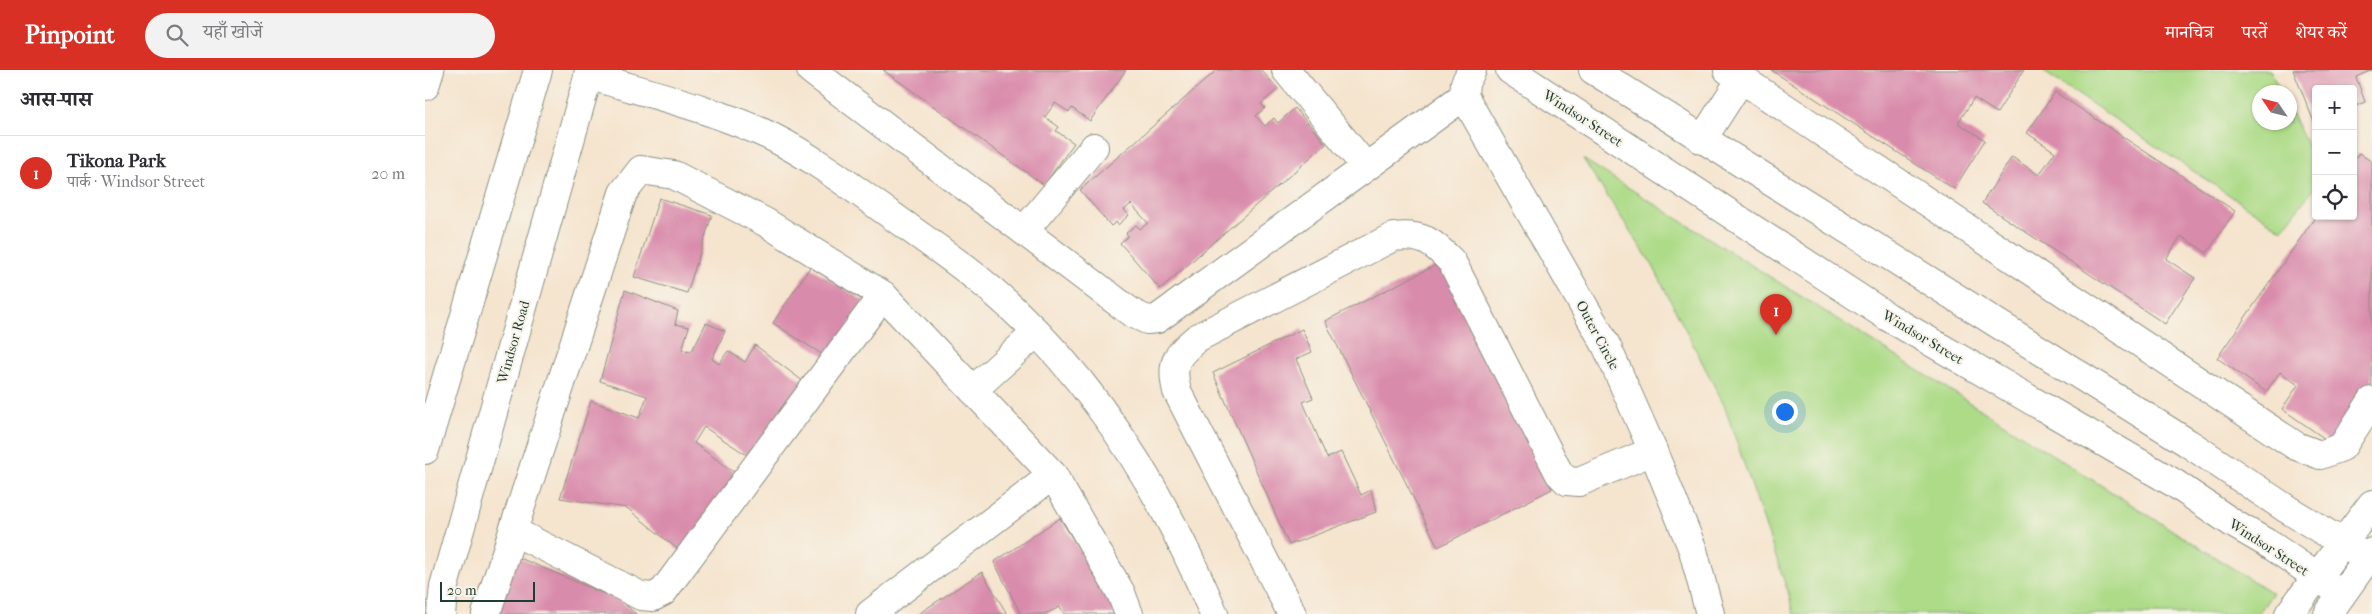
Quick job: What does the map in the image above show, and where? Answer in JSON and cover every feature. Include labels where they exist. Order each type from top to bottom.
[{"type":"street","points":[[425,86],[430,70]]},
{"type":"street","points":[[425,450],[538,70]]},
{"type":"street","points":[[811,70],[1132,313],[1147,320],[1157,319],[1464,96],[1465,83],[1472,70]]},
{"type":"street","points":[[1286,70],[1366,166]]},
{"type":"street","name":"Windsor Street","points":[[1510,70],[1888,317],[2174,483],[2233,524],[2272,546],[2316,578],[2335,604]]},
{"type":"street","points":[[1593,70],[2342,542],[2370,555],[2335,604]]},
{"type":"street","points":[[589,73],[711,113],[773,138],[840,178],[969,271],[1018,313],[1096,402],[1151,484],[1196,570],[1214,614]]},
{"type":"street","name":"Windsor Road","points":[[441,614],[444,586],[589,73]]},
{"type":"street","points":[[1702,140],[1735,74],[2296,446],[2320,455],[2342,447],[2372,401]]},
{"type":"street","name":"Outer Circle","points":[[1464,96],[1606,345],[1653,451],[1693,550],[1710,614]]},
{"type":"street","points":[[1024,231],[1094,148]]},
{"type":"street","points":[[486,614],[623,193],[641,170],[674,175],[757,217],[883,295],[1053,475],[1121,593],[1129,614]]},
{"type":"street","points":[[1292,614],[1177,391],[1174,378],[1175,362],[1183,350],[1197,338],[1393,237],[1406,235],[1421,237],[1438,247],[1452,262],[1559,473],[1567,481],[1579,482],[1653,451]]},
{"type":"street","points":[[513,531],[641,596],[653,597],[663,592],[883,295]]},
{"type":"street","points":[[973,390],[1036,332]]},
{"type":"street","points":[[870,614],[1053,475]]},
{"type":"street","points":[[2289,614],[2372,504]]},
{"type":"green space","points":[[2041,70],[2270,70],[2278,85],[2252,85],[2252,130],[2297,130],[2297,124],[2312,155],[2312,190],[2282,230]]},
{"type":"green space","points":[[1583,159],[2272,594],[2258,614],[1793,614],[1789,595],[1724,405],[1653,266]]},
{"type":"building","points":[[883,70],[1126,70],[1090,121],[1072,108],[1069,112],[1055,103],[1045,117],[1059,127],[1056,131],[1074,143],[1044,185]]},
{"type":"building","points":[[1217,70],[1261,70],[1278,89],[1261,104],[1265,108],[1256,116],[1265,126],[1274,118],[1278,123],[1295,108],[1326,144],[1160,289],[1120,243],[1128,236],[1126,233],[1136,225],[1140,229],[1148,223],[1131,204],[1124,210],[1129,215],[1118,225],[1116,222],[1111,226],[1080,190]]},
{"type":"building","points":[[1771,70],[2024,70],[1997,113],[1974,98],[1958,123],[1985,140],[1954,189]]},
{"type":"building","points":[[2293,70],[2372,70],[2356,77],[2365,102],[2357,105],[2357,85],[2312,85],[2312,117]]},
{"type":"building","points":[[2055,92],[2235,211],[2207,253],[2181,236],[2166,259],[2195,278],[2165,324],[1982,203],[2012,157],[2039,175],[2055,152],[2027,133]]},
{"type":"building","points":[[2359,153],[2372,162],[2372,384],[2331,443],[2282,409],[2298,385],[2280,372],[2266,392],[2217,358],[2313,220],[2357,220],[2357,156]]},
{"type":"building","points":[[659,198],[712,215],[687,293],[634,277]]},
{"type":"building","points":[[1440,263],[1552,489],[1438,547],[1325,321]]},
{"type":"building","points":[[810,267],[864,301],[828,358],[773,323]]},
{"type":"building","points":[[625,290],[678,311],[675,324],[689,327],[682,350],[692,351],[706,323],[725,331],[712,359],[719,364],[728,351],[745,362],[755,345],[804,382],[750,457],[704,427],[694,443],[738,475],[681,552],[627,508],[560,498],[591,401],[639,418],[647,396],[600,381]]},
{"type":"building","points":[[1302,329],[1312,352],[1296,359],[1313,398],[1303,402],[1327,458],[1341,452],[1361,495],[1371,490],[1376,512],[1289,545],[1213,373]]},
{"type":"building","points":[[1060,518],[1121,614],[1064,614],[1060,607],[1045,614],[1021,614],[994,562]]},
{"type":"building","points":[[515,556],[621,601],[636,614],[490,614]]},
{"type":"building","points":[[982,572],[1007,614],[918,614]]},
{"type":"place","name":"Tikona Park","points":[[1776,335]]}]
